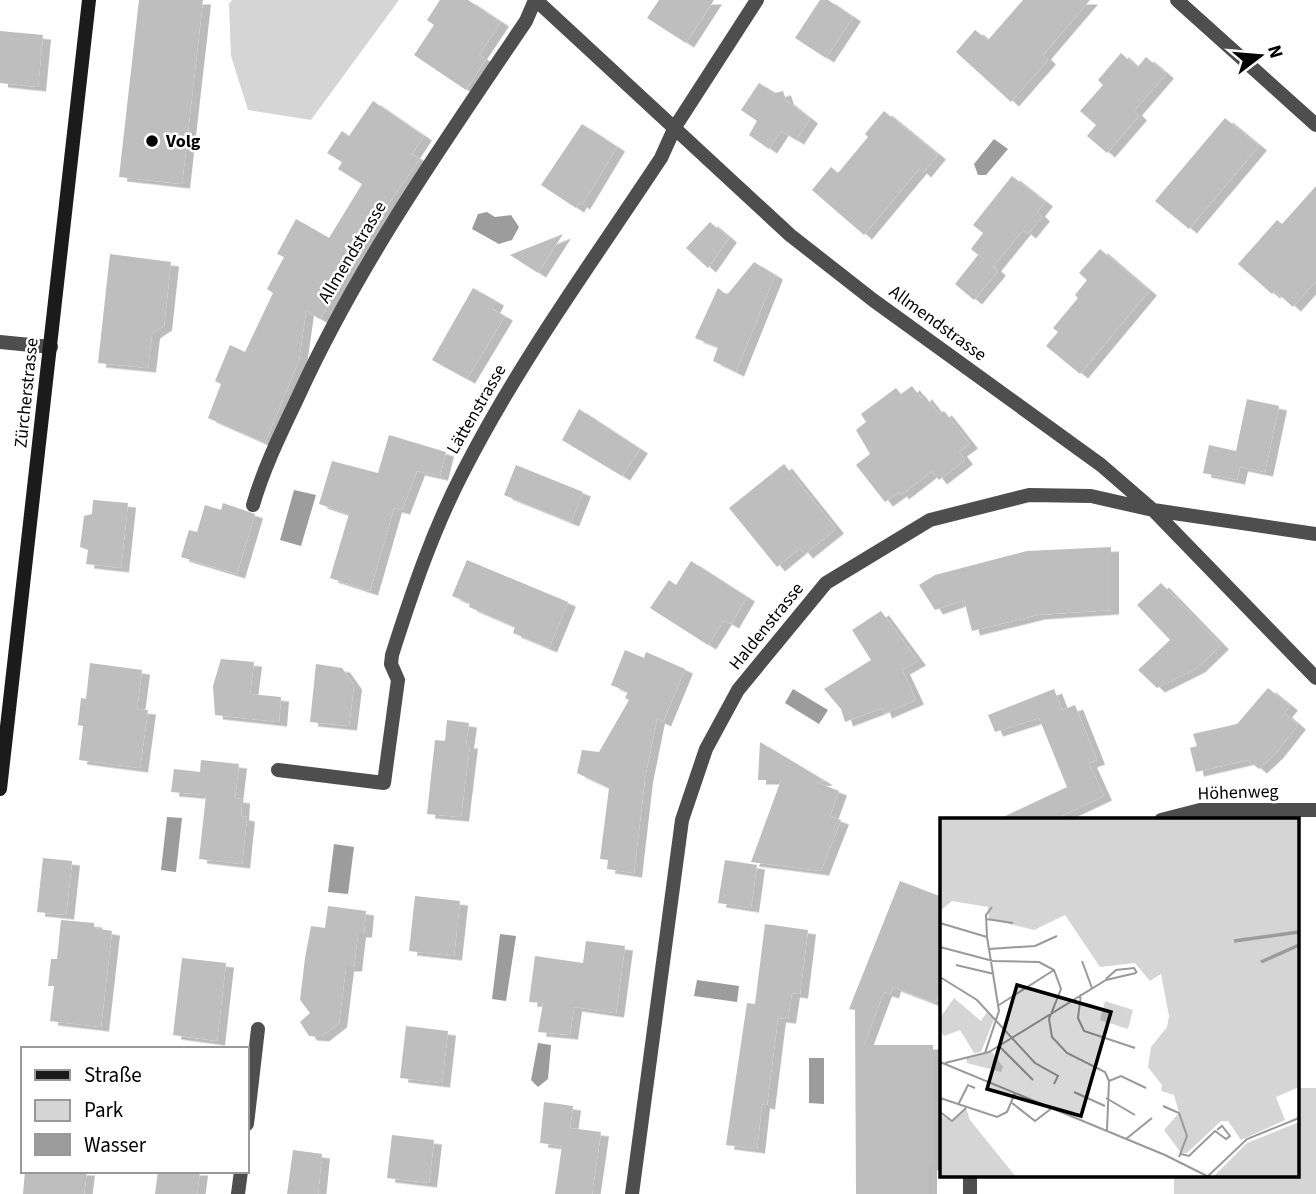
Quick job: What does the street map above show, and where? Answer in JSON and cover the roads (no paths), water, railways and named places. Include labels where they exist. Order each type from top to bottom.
[{"type":"street","name":"Zürcherstrasse","points":[[0,789],[89,0]]},
{"type":"street","name":"Allmendstrasse","points":[[253,505],[263,472],[330,327],[401,207],[526,22],[536,0],[790,235],[873,300],[1101,465],[1153,510],[1316,678]]},
{"type":"street","name":"Lättenstrasse","points":[[278,770],[384,783],[398,680],[391,663],[392,655],[424,557],[462,473],[515,378],[661,158],[675,127],[757,0]]},
{"type":"street","points":[[1177,0],[1316,125]]},
{"type":"street","points":[[0,342],[51,347]]},
{"type":"street","name":"Haldenstrasse","points":[[632,1194],[682,820],[706,749],[738,690],[826,583],[930,520],[1029,495],[1091,496],[1153,510],[1316,534]]},
{"type":"street","name":"Höhenweg","points":[[1169,818],[1200,810],[1316,810]]},
{"type":"street","points":[[248,1115],[258,1029]]},
{"type":"street","points":[[238,1194],[241,1173]]},
{"type":"street","points":[[970,1176],[970,1194]]},
{"type":"water","points":[[994,139],[1008,149],[986,175],[978,175],[974,164]]},
{"type":"water","points":[[487,212],[495,217],[511,215],[519,227],[512,240],[499,244],[472,229],[478,214]]},
{"type":"water","points":[[294,490],[316,495],[301,546],[280,540]]},
{"type":"water","points":[[793,689],[828,710],[819,724],[785,703]]},
{"type":"water","points":[[167,817],[182,818],[176,872],[161,870]]},
{"type":"water","points":[[334,844],[354,847],[348,894],[328,892]]},
{"type":"water","points":[[500,934],[516,936],[506,1001],[492,999]]},
{"type":"water","points":[[697,980],[739,986],[737,1002],[694,996]]},
{"type":"water","points":[[538,1043],[551,1045],[548,1079],[538,1087],[531,1080]]},
{"type":"water","points":[[809,1058],[824,1058],[824,1104],[809,1103]]},
{"type":"place","name":"Volg","points":[[152,141]]}]
